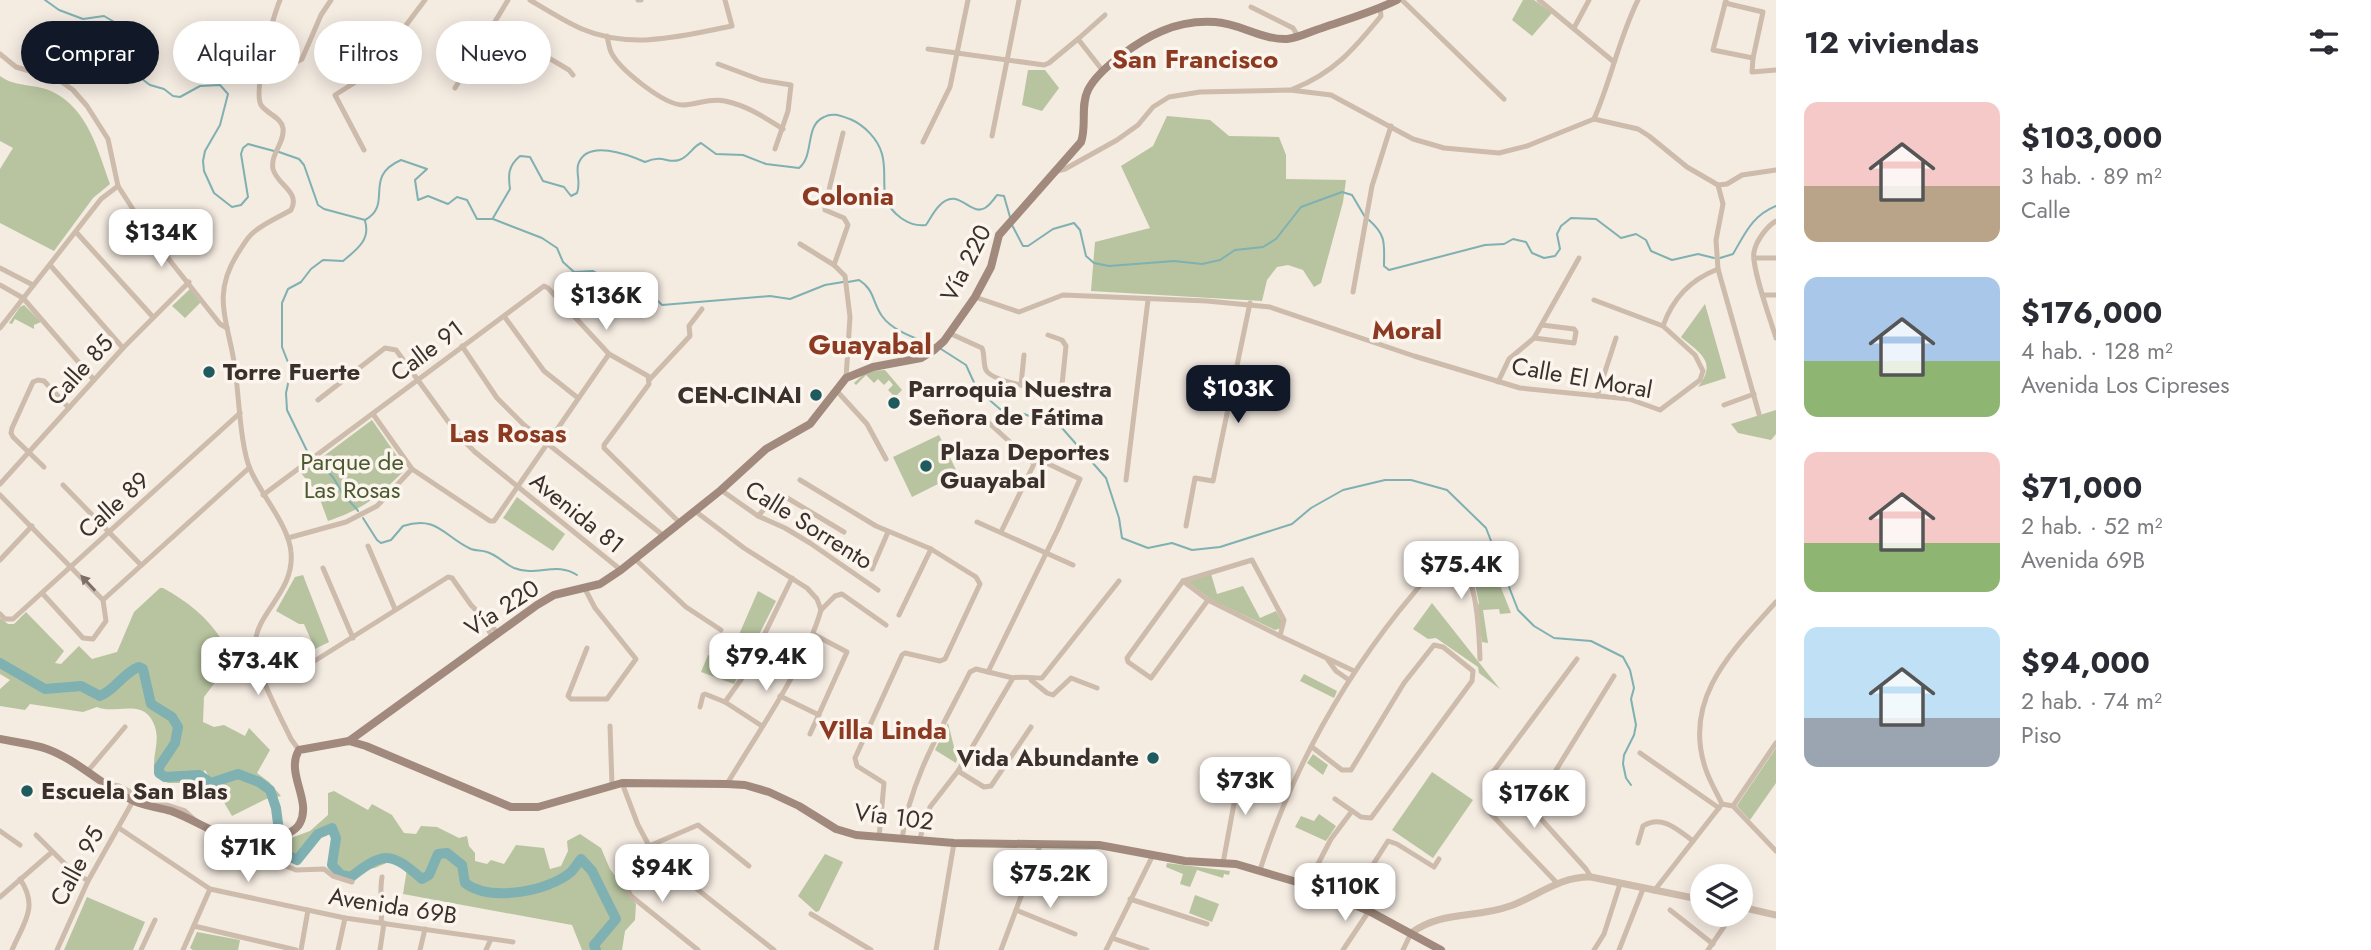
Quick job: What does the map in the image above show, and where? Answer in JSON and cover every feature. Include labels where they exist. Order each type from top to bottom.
[{"type":"main road","name":"Vía 220","points":[[349,741],[491,632],[554,595],[600,584],[621,570],[721,490],[766,449],[810,424],[846,378],[873,368],[921,358],[934,350],[947,337],[975,297],[991,267],[999,235],[1081,142],[1088,90],[1103,71],[1128,51],[1162,31],[1184,24],[1215,22],[1275,38],[1291,38],[1399,0]]},
{"type":"main road","points":[[361,731],[360,738],[366,746]]},
{"type":"main road","points":[[0,739],[48,749],[133,801],[196,821],[228,838],[262,839],[286,835],[300,823],[302,813],[294,771],[294,757],[299,750],[349,741]]},
{"type":"main road","name":"Vía 102","points":[[349,741],[511,807],[538,807],[622,783],[727,783],[769,792],[799,806],[836,829],[856,835],[954,843],[1041,843],[1112,847],[1185,861],[1223,863],[1260,870],[1354,904],[1441,950]]},
{"type":"street","points":[[274,21],[280,0]]},
{"type":"street","points":[[300,60],[331,0]]},
{"type":"street","points":[[363,150],[335,95],[370,73],[425,0]]},
{"type":"street","points":[[496,21],[508,0]]},
{"type":"street","points":[[530,0],[580,29],[626,40],[658,40],[732,26],[725,0]]},
{"type":"street","points":[[923,142],[950,87],[968,0]]},
{"type":"street","points":[[992,136],[1019,0]]},
{"type":"street","points":[[1399,0],[1504,99]]},
{"type":"street","points":[[1539,0],[1614,62]]},
{"type":"street","points":[[1574,28],[1589,0]]},
{"type":"street","points":[[1594,119],[1638,0]]},
{"type":"street","points":[[1753,58],[1713,50],[1726,1],[1763,12],[1752,72],[1776,70]]},
{"type":"street","points":[[1251,7],[1293,28],[1298,36]]},
{"type":"street","points":[[1290,90],[1314,81],[1349,54],[1381,16],[1380,8]]},
{"type":"street","points":[[928,49],[1044,65],[1105,15]]},
{"type":"street","points":[[607,36],[611,53],[631,75],[667,100],[684,105],[706,99],[728,102],[750,108],[783,129]]},
{"type":"street","points":[[1078,39],[1103,71]]},
{"type":"street","points":[[0,54],[16,67],[50,76],[74,90],[103,129],[108,139],[118,186],[149,234],[220,324],[228,328]]},
{"type":"street","points":[[551,60],[573,75]]},
{"type":"street","points":[[718,64],[754,78],[791,85],[788,111],[775,149]]},
{"type":"street","points":[[260,84],[260,102],[282,125],[281,140],[272,158],[274,171],[294,197],[293,205],[290,210],[250,235],[228,270],[222,298],[235,361],[249,468],[288,538],[291,552],[290,570],[282,590],[256,633],[254,647],[257,664],[291,739],[299,750]]},
{"type":"street","points":[[454,88],[457,84]]},
{"type":"street","points":[[1057,170],[1065,169],[1117,140],[1138,125],[1153,107],[1169,97],[1200,92],[1290,90],[1331,95],[1413,139],[1444,148],[1499,153],[1527,146],[1594,119],[1638,130],[1664,147],[1687,167],[1718,185],[1727,184],[1742,175],[1776,170]]},
{"type":"street","points":[[1353,292],[1371,186],[1391,126]]},
{"type":"street","points":[[834,265],[848,221],[825,210],[825,206],[843,133]]},
{"type":"street","points":[[1718,185],[1723,205],[1717,230],[1718,269],[1759,414]]},
{"type":"street","points":[[0,328],[101,199],[118,186]]},
{"type":"street","points":[[1774,222],[1754,251],[1754,258],[1776,338]]},
{"type":"street","points":[[76,232],[153,317]]},
{"type":"street","points":[[800,244],[834,265],[845,276],[849,317],[846,378]]},
{"type":"street","points":[[1498,382],[1509,359],[1534,338],[1579,258]]},
{"type":"street","points":[[1754,258],[1776,258]]},
{"type":"street","points":[[50,265],[123,348]]},
{"type":"street","points":[[0,268],[33,285]]},
{"type":"street","points":[[1594,300],[1663,326],[1669,309],[1682,291],[1703,274],[1718,269]]},
{"type":"street","name":"Calle 85","points":[[0,484],[123,348],[189,282]]},
{"type":"street","points":[[0,285],[23,298],[94,380]]},
{"type":"street","name":"Calle 91","points":[[263,495],[544,286],[609,354]]},
{"type":"street","name":"Calle El Moral","points":[[975,297],[1019,312],[1063,295],[1250,303],[1288,312],[1414,356],[1520,388],[1629,399],[1660,410],[1700,380],[1703,371],[1695,355],[1663,326]]},
{"type":"street","points":[[1763,295],[1776,295]]},
{"type":"street","points":[[1126,480],[1148,300]]},
{"type":"street","points":[[1186,526],[1195,478],[1213,481],[1250,303]]},
{"type":"street","points":[[680,523],[604,445],[650,382],[690,336],[689,326],[702,309]]},
{"type":"street","points":[[503,316],[544,371],[578,398]]},
{"type":"street","points":[[1534,338],[1574,343],[1575,330],[1542,325]]},
{"type":"street","points":[[947,337],[959,337],[982,348],[989,374],[1008,383],[1054,391],[1060,389],[1066,346],[1062,340],[1048,335]]},
{"type":"street","points":[[1597,396],[1616,338]]},
{"type":"street","points":[[462,346],[496,398],[524,425],[664,536]]},
{"type":"street","name":"Avenida 81","points":[[318,400],[385,348],[396,350],[458,435],[475,452],[621,570]]},
{"type":"street","points":[[373,414],[412,469],[490,521],[494,521],[609,354],[645,373],[650,382]]},
{"type":"street","points":[[1021,385],[1024,355]]},
{"type":"street","points":[[44,467],[11,433],[33,383],[44,381],[69,408]]},
{"type":"street","points":[[836,390],[867,424],[886,458]]},
{"type":"street","points":[[1724,405],[1754,394]]},
{"type":"street","name":"Calle 89","points":[[0,614],[10,621],[43,594],[240,413]]},
{"type":"street","points":[[989,423],[1034,464]]},
{"type":"street","points":[[988,672],[1080,479],[1036,458],[1000,532]]},
{"type":"street","points":[[103,600],[249,468]]},
{"type":"street","points":[[288,538],[346,522],[377,506],[412,469]]},
{"type":"street","points":[[800,480],[888,532],[931,549],[976,577],[980,584],[945,659],[940,661],[905,653],[902,655],[855,758],[857,766],[884,783],[878,838]]},
{"type":"street","points":[[63,485],[141,565]]},
{"type":"street","name":"Calle Sorrento","points":[[721,490],[758,516],[810,543],[878,590]]},
{"type":"street","points":[[758,516],[779,493],[844,533]]},
{"type":"street","points":[[0,495],[103,600],[106,617],[102,629],[93,639],[83,638],[43,594]]},
{"type":"street","points":[[695,511],[813,593],[821,610]]},
{"type":"street","points":[[977,522],[1073,565]]},
{"type":"street","points":[[0,560],[32,526]]},
{"type":"street","points":[[872,569],[888,532]]},
{"type":"street","points":[[368,546],[395,609]]},
{"type":"street","points":[[899,615],[931,549]]},
{"type":"street","points":[[1260,870],[1288,793],[1354,671],[1422,583],[1448,555],[1454,556],[1464,567],[1472,587],[1480,659]]},
{"type":"street","points":[[635,559],[686,607],[721,631]]},
{"type":"street","points":[[1208,600],[1150,678],[1127,660],[1183,581],[1252,560],[1284,620],[1280,636]]},
{"type":"street","points":[[323,568],[353,638]]},
{"type":"street","points":[[305,667],[450,577],[491,632]]},
{"type":"street","points":[[725,702],[745,674],[792,578]]},
{"type":"street","points":[[1031,680],[1042,678],[1119,581]]},
{"type":"street","points":[[1183,581],[1208,600],[1354,671]]},
{"type":"street","points":[[585,589],[595,608],[636,659],[607,699],[571,699],[568,696],[587,648]]},
{"type":"street","points":[[727,783],[780,696],[813,634],[821,610],[835,596],[842,594],[886,625]]},
{"type":"street","points":[[1720,806],[1706,770],[1701,747],[1700,725],[1704,703],[1721,665],[1776,602]]},
{"type":"street","points":[[482,618],[491,632]]},
{"type":"street","points":[[810,734],[847,652],[813,634]]},
{"type":"street","points":[[1312,747],[1342,771],[1351,770],[1404,683],[1432,647],[1440,645],[1471,668],[1474,677],[1371,818],[1365,819],[1335,799]]},
{"type":"street","points":[[1557,883],[1487,809],[1485,790],[1493,772],[1577,659]]},
{"type":"street","points":[[1328,660],[1336,671],[1349,680]]},
{"type":"street","points":[[902,839],[908,804],[930,751],[970,672],[976,669],[1013,678],[1027,677],[1046,693],[1053,695],[1073,678],[1097,688]]},
{"type":"street","points":[[1532,809],[1614,676]]},
{"type":"street","points":[[919,841],[930,807],[958,771],[1013,678]]},
{"type":"street","points":[[700,707],[704,694],[725,702],[762,726]]},
{"type":"street","points":[[780,696],[819,715]]},
{"type":"street","points":[[610,726],[612,785]]},
{"type":"street","points":[[87,772],[125,727]]},
{"type":"street","points":[[958,771],[984,786],[991,786],[1031,727]]},
{"type":"street","points":[[1733,806],[1776,743]]},
{"type":"street","points":[[1640,753],[1720,806],[1733,806],[1776,851]]},
{"type":"street","points":[[1223,863],[1241,766]]},
{"type":"street","points":[[1493,772],[1532,809],[1591,877]]},
{"type":"street","points":[[622,783],[654,855],[774,950]]},
{"type":"street","points":[[109,786],[119,786],[136,795],[185,811],[196,821]]},
{"type":"street","name":"Calle 95","points":[[57,950],[88,881],[133,801]]},
{"type":"street","points":[[1654,891],[1720,806]]},
{"type":"street","points":[[1307,885],[1331,839],[1352,811]]},
{"type":"street","points":[[1638,843],[1643,826],[1658,821],[1671,826],[1693,841]]},
{"type":"street","points":[[649,846],[698,825],[748,866]]},
{"type":"street","name":"Avenida 69B","points":[[119,828],[210,888],[345,918],[513,942]]},
{"type":"street","points":[[0,831],[20,845]]},
{"type":"street","points":[[36,835],[68,867],[88,881]]},
{"type":"street","points":[[262,839],[283,865],[296,870],[324,869],[333,876],[352,882]]},
{"type":"street","points":[[1354,904],[1388,841],[1434,867],[1439,859]]},
{"type":"street","points":[[936,950],[954,843]]},
{"type":"street","points":[[1009,950],[1001,948],[1041,843]]},
{"type":"street","points":[[0,897],[52,852]]},
{"type":"street","points":[[654,855],[628,890],[631,896],[698,950]]},
{"type":"street","points":[[1106,950],[1153,855]]},
{"type":"street","points":[[380,950],[383,903],[379,889],[382,877]]},
{"type":"street","points":[[1403,950],[1411,933],[1425,922],[1444,916],[1479,914],[1508,907],[1557,883],[1576,877],[1591,877],[1690,898]]},
{"type":"street","points":[[12,950],[31,902],[29,892],[20,879]]},
{"type":"street","points":[[1594,950],[1604,934],[1620,884]]},
{"type":"street","points":[[183,950],[210,888]]},
{"type":"street","points":[[1619,950],[1643,889]]},
{"type":"street","points":[[1129,899],[1208,924]]},
{"type":"street","points":[[194,926],[298,950],[308,910]]},
{"type":"street","points":[[1016,910],[1075,934]]},
{"type":"street","points":[[1670,910],[1713,943]]},
{"type":"street","points":[[1753,910],[1776,915]]},
{"type":"street","points":[[1343,950],[1369,911]]},
{"type":"street","points":[[811,914],[871,950]]},
{"type":"street","points":[[338,950],[345,918]]},
{"type":"street","points":[[141,950],[155,920]]},
{"type":"street","points":[[1708,950],[1724,927]]},
{"type":"street","points":[[420,950],[425,929]]},
{"type":"street","points":[[1112,938],[1147,950]]},
{"type":"street","points":[[486,950],[491,939]]},
{"type":"green space","points":[[1523,0],[1534,0],[1552,13],[1532,36],[1512,20]]},
{"type":"green space","points":[[1028,70],[1045,70],[1059,88],[1042,111],[1022,105]]},
{"type":"green space","points":[[0,76],[13,82],[40,87],[65,99],[90,132],[110,184],[93,198],[54,251],[0,223],[0,169],[13,148],[0,141]]},
{"type":"green space","points":[[1167,116],[1210,120],[1229,136],[1279,137],[1286,155],[1286,179],[1346,180],[1343,202],[1321,283],[1314,287],[1303,270],[1288,265],[1277,267],[1267,280],[1262,301],[1091,291],[1095,242],[1150,228],[1121,166],[1153,146]]},
{"type":"green space","points":[[190,289],[201,302],[185,318],[172,306]]},
{"type":"green space","points":[[1705,304],[1726,378],[1698,387],[1704,378],[1706,364],[1700,353],[1681,337]]},
{"type":"green space","points":[[24,305],[41,322],[34,325],[34,329],[15,319],[12,324],[9,323]]},
{"type":"green space","points":[[885,370],[902,390],[895,397],[888,390],[893,385],[889,380],[884,385],[878,379],[874,383],[866,375],[856,385],[854,383],[867,371]]},
{"type":"green space","points":[[1776,410],[1776,434],[1771,440],[1738,433],[1731,424]]},
{"type":"green space","name":"Parque de Las Rosas","points":[[372,420],[406,469],[371,500],[328,521],[318,494],[301,473]]},
{"type":"green space","name":"Plaza Deportes Guayabal","points":[[939,435],[958,474],[912,497],[893,457]]},
{"type":"green space","points":[[517,497],[565,534],[553,551],[503,518]]},
{"type":"green space","points":[[1494,570],[1511,613],[1500,614],[1499,609],[1483,610],[1488,643],[1482,642],[1474,579]]},
{"type":"green space","points":[[1211,574],[1217,594],[1243,586],[1260,618],[1276,611],[1282,621],[1281,628],[1275,630],[1212,600],[1188,582]]},
{"type":"green space","points":[[303,575],[329,642],[315,649],[304,624],[299,624],[276,611],[295,577]]},
{"type":"green space","points":[[160,588],[188,604],[210,624],[222,640],[216,652],[230,663],[204,697],[203,722],[214,727],[224,725],[245,736],[249,728],[270,750],[257,773],[281,796],[266,799],[232,816],[205,770],[194,783],[168,783],[156,777],[156,729],[148,715],[142,711],[97,707],[83,712],[30,704],[25,710],[0,706],[0,689],[10,680],[0,674],[0,618],[8,624],[14,624],[26,612],[64,651],[55,663],[61,664],[79,646],[92,659],[117,652],[134,612]]},
{"type":"green space","points":[[758,591],[776,601],[734,684],[701,672],[708,655],[727,662]]},
{"type":"green space","points":[[1432,603],[1500,689],[1479,673],[1478,667],[1436,638],[1428,639],[1413,629]]},
{"type":"green space","points":[[1304,674],[1337,691],[1334,698],[1300,681]]},
{"type":"green space","points":[[948,723],[957,759],[956,763],[935,750]]},
{"type":"green space","points":[[1776,748],[1776,783],[1750,820],[1737,806]]},
{"type":"green space","points":[[1313,754],[1328,765],[1323,775],[1307,763]]},
{"type":"green space","points":[[1432,772],[1473,800],[1433,858],[1392,830]]},
{"type":"green space","points":[[334,791],[368,810],[372,804],[392,815],[404,833],[416,834],[421,826],[437,827],[459,838],[467,836],[469,846],[475,853],[475,861],[487,864],[491,860],[504,864],[516,845],[544,848],[550,869],[561,866],[568,851],[567,841],[580,834],[601,848],[610,869],[636,904],[635,920],[625,931],[622,950],[582,950],[572,925],[403,894],[407,869],[391,861],[375,868],[343,873],[335,865],[339,840],[333,827],[315,836],[291,860],[282,855],[280,842],[310,831],[328,815],[328,793]]},
{"type":"green space","points":[[1319,814],[1336,826],[1326,841],[1295,827],[1301,816],[1314,821]]},
{"type":"green space","points":[[825,854],[843,862],[819,911],[816,912],[798,896]]},
{"type":"green space","points":[[1167,863],[1230,871],[1229,875],[1224,874],[1223,878],[1197,870],[1190,887],[1180,884],[1183,874],[1166,867]]},
{"type":"green space","points":[[1195,895],[1219,904],[1212,922],[1189,913]]},
{"type":"green space","points":[[87,897],[145,922],[133,950],[64,950]]},
{"type":"green space","points":[[197,932],[240,940],[238,950],[193,950],[190,948]]},
{"type":"waterway","points":[[45,0],[59,10],[83,19],[104,16],[128,30],[135,69],[150,85],[180,97],[200,86],[220,85],[228,94],[220,125],[205,151],[203,161],[204,171],[214,193],[232,207],[241,205],[248,197],[241,154],[243,148],[248,144],[274,151]]},
{"type":"waterway","points":[[493,218],[510,189],[510,171],[520,156],[530,157],[543,181],[564,187],[571,196],[577,193],[578,189],[578,165],[583,157],[598,150],[619,153],[645,162],[657,159],[675,161],[685,157],[701,143],[716,154],[743,155],[766,164],[799,168],[807,156],[814,127],[824,117],[834,115],[860,125],[877,143],[884,163],[885,196],[893,211],[904,220],[916,225],[926,225],[946,200],[958,200],[979,210],[987,207],[997,195],[1004,196],[1010,217]]},
{"type":"waterway","points":[[279,152],[299,159],[304,165],[318,205],[365,220],[373,214],[377,206],[380,182],[389,167],[401,160],[427,169],[415,180],[418,200],[428,196],[448,204],[457,197],[467,200],[477,219],[493,219],[542,238],[557,248],[563,262],[574,272],[593,271],[618,285],[645,288],[662,305],[770,296],[790,299],[825,285],[843,282]]},
{"type":"waterway","points":[[1012,225],[1023,246],[1028,246],[1053,229],[1074,223],[1080,230],[1086,256],[1094,263],[1109,266],[1174,261],[1202,264],[1220,260],[1235,250],[1263,247],[1276,239],[1301,207],[1342,192],[1352,195],[1365,217]]},
{"type":"waterway","points":[[1720,258],[1733,254],[1755,220],[1776,206]]},
{"type":"waterway","points":[[1369,220],[1382,236],[1384,266],[1389,270],[1485,245],[1504,244],[1513,239],[1526,242],[1532,253],[1544,258],[1555,256],[1560,249],[1557,234],[1561,226],[1571,218],[1596,219],[1621,238],[1636,234],[1646,240],[1651,251],[1672,260],[1698,254],[1714,258]]},
{"type":"waterway","points":[[309,455],[287,410],[286,393],[291,370],[282,347],[282,303],[288,289],[301,282],[311,269],[323,260],[343,261],[357,249],[366,234],[365,221]]},
{"type":"waterway","points":[[848,282],[859,280],[864,284],[887,322],[935,346]]},
{"type":"waterway","points":[[941,349],[966,365],[977,389],[1001,410],[1024,414],[1062,428],[1106,478],[1119,518],[1122,538],[1148,548],[1172,543],[1192,550],[1220,547],[1292,524],[1311,508],[1343,490],[1385,480],[1411,480],[1447,490],[1486,528],[1518,610],[1534,626],[1554,638],[1591,641],[1623,657],[1630,670],[1634,688],[1631,699],[1636,725],[1623,764],[1626,778],[1631,785]]},
{"type":"waterway","points":[[313,464],[329,473],[358,511]]},
{"type":"waterway","points":[[363,518],[381,543],[391,540],[403,526],[425,523],[433,525],[471,549],[491,553],[514,568],[530,571],[562,569],[577,575]]},
{"type":"waterway","points":[[0,663],[45,689],[81,686],[100,696],[133,670],[139,667],[143,669],[151,704],[172,717],[178,727],[175,743],[159,767],[159,773],[165,777],[199,775],[211,783],[238,774],[259,782],[270,790],[287,855],[297,860],[318,834],[332,828],[336,838],[332,865],[341,875],[351,877],[372,862],[388,858],[403,864],[422,879],[429,875],[438,854],[447,853],[462,865],[465,883],[476,889],[503,893],[548,885],[571,872],[581,859],[592,871],[616,919],[594,945],[596,950]]},
{"type":"place","name":"Torre Fuerte","points":[[209,372]]},
{"type":"place","name":"CEN-CINAI","points":[[816,395]]},
{"type":"place","name":"Parroquia Nuestra Señora de Fátima","points":[[894,403]]},
{"type":"place","name":"Plaza Deportes Guayabal","points":[[926,466]]},
{"type":"place","name":"Vida Abundante","points":[[1153,758]]},
{"type":"place","name":"Escuela San Blas","points":[[27,791]]},
{"type":"district","name":"San Francisco","points":[[1195,59]]},
{"type":"district","name":"Colonia","points":[[848,196]]},
{"type":"district","name":"Moral","points":[[1407,330]]},
{"type":"district","name":"Guayabal","points":[[870,344]]},
{"type":"district","name":"Las Rosas","points":[[508,433]]},
{"type":"district","name":"Villa Linda","points":[[883,730]]}]
